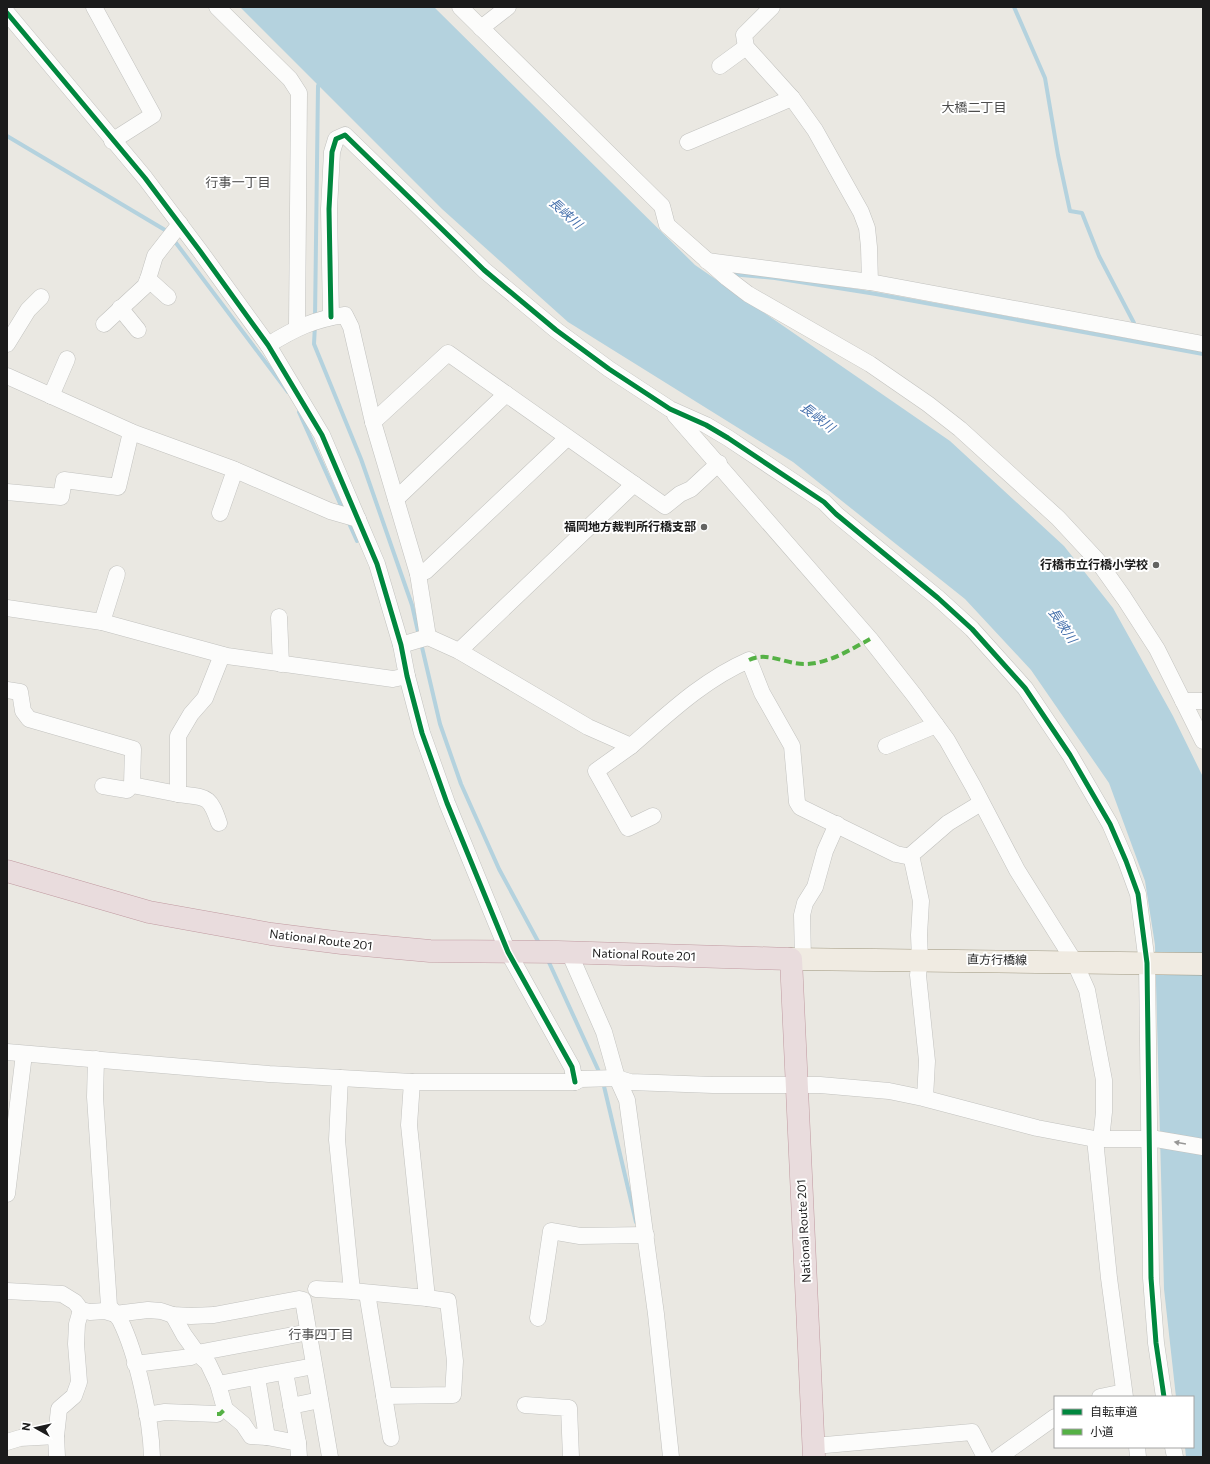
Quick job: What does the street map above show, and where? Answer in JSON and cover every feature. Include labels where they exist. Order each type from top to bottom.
[{"type":"highway","name":"National Route 201","points":[[7,871],[149,912],[271,934],[430,951],[564,952],[797,959],[798,1085],[814,1451]]},
{"type":"main road","name":"直方行橋線","points":[[797,959],[1074,961],[1151,964],[1203,964]]},
{"type":"street","points":[[94,7],[153,115],[112,141]]},
{"type":"street","points":[[217,7],[290,79],[299,93],[301,326]]},
{"type":"street","points":[[460,7],[662,206],[667,225],[707,261],[748,294],[870,364],[928,404],[960,429],[1052,513],[1097,560],[1158,649],[1203,741]]},
{"type":"street","points":[[481,28],[508,7]]},
{"type":"street","points":[[772,7],[744,35],[746,47],[792,98],[815,130],[861,212],[867,228],[870,282]]},
{"type":"street","points":[[7,13],[112,141],[145,178],[180,224],[268,345],[322,435],[377,564],[405,644],[407,676],[422,733],[447,802],[511,952],[578,1080]]},
{"type":"street","points":[[720,66],[746,47]]},
{"type":"street","points":[[688,142],[792,98]]},
{"type":"street","points":[[331,317],[329,209],[332,152],[336,139],[345,135],[484,270],[580,348],[670,409],[706,425],[728,438],[824,502],[836,514],[938,598],[972,629],[1025,688],[1070,755],[1110,824],[1138,894],[1151,964],[1153,1139],[1151,1278],[1156,1343],[1164,1396]]},
{"type":"street","points":[[104,324],[145,286],[155,256],[180,224]]},
{"type":"street","points":[[707,261],[870,282],[1203,344]]},
{"type":"street","points":[[148,279],[168,297]]},
{"type":"street","points":[[7,344],[28,310],[42,297]]},
{"type":"street","points":[[120,308],[138,330]]},
{"type":"street","points":[[268,345],[301,326],[331,317],[346,316],[352,327],[374,422],[418,574],[428,637]]},
{"type":"street","points":[[374,422],[448,353],[665,506],[680,494],[691,489],[719,463]]},
{"type":"street","points":[[51,396],[67,359]]},
{"type":"street","points":[[7,376],[131,432],[235,470],[330,512],[358,519]]},
{"type":"street","points":[[396,499],[506,394]]},
{"type":"street","points":[[670,409],[708,450],[870,639],[936,725],[981,803],[1016,870],[1074,961],[1087,990],[1104,1080],[1104,1112],[1098,1140],[1109,1278],[1125,1395],[1112,1396]]},
{"type":"street","points":[[7,492],[61,497],[64,480],[118,487],[131,432]]},
{"type":"street","points":[[418,574],[426,571],[568,438]]},
{"type":"street","points":[[708,450],[720,438],[728,438]]},
{"type":"street","points":[[220,513],[235,470]]},
{"type":"street","points":[[459,650],[634,484]]},
{"type":"street","points":[[102,622],[117,574]]},
{"type":"street","points":[[7,608],[102,622],[222,655],[393,679],[407,676]]},
{"type":"street","points":[[279,617],[281,664]]},
{"type":"street","points":[[405,644],[428,637],[459,650],[588,727],[630,746]]},
{"type":"street","points":[[178,794],[178,736],[191,714],[205,698],[222,655]]},
{"type":"street","points":[[654,816],[628,828],[596,770],[630,746],[700,688],[716,677],[749,660],[762,693],[792,746],[797,802],[804,811],[837,824],[896,854],[911,857]]},
{"type":"street","points":[[7,690],[20,692],[23,711],[29,719],[133,749],[132,785],[127,790],[103,786]]},
{"type":"street","points":[[1183,701],[1203,700]]},
{"type":"street","points":[[886,746],[936,725]]},
{"type":"street","points":[[132,785],[178,794],[204,797],[212,804],[219,823]]},
{"type":"street","points":[[925,1098],[927,1062],[924,1020],[918,975],[920,960],[920,892],[911,857],[913,852],[948,823],[981,803]]},
{"type":"street","points":[[797,959],[802,915],[805,903],[815,887],[825,851],[837,824]]},
{"type":"street","points":[[564,952],[604,1032],[613,1078],[627,1100],[646,1235],[672,1457]]},
{"type":"street","points":[[7,1052],[96,1060],[412,1082],[578,1080],[613,1078],[630,1082],[705,1085],[820,1085],[889,1091],[925,1098],[1038,1128],[1098,1140],[1153,1139],[1203,1147]]},
{"type":"street","points":[[7,1194],[24,1054]]},
{"type":"street","points":[[96,1060],[95,1097],[103,1240],[109,1306],[119,1320],[135,1364],[147,1415],[151,1438],[152,1457]]},
{"type":"street","points":[[340,1078],[337,1140],[359,1292],[384,1396],[391,1438]]},
{"type":"street","points":[[412,1082],[409,1125],[427,1298]]},
{"type":"street","points":[[538,1318],[551,1231],[580,1236],[646,1235]]},
{"type":"street","points":[[316,1289],[448,1301],[455,1362],[453,1395],[384,1396]]},
{"type":"street","points":[[7,1291],[62,1294],[74,1302],[81,1310],[90,1312],[105,1311],[115,1314],[161,1310],[173,1315],[214,1315],[299,1299],[304,1300],[330,1457]]},
{"type":"street","points":[[57,1457],[56,1436],[59,1409],[74,1396],[79,1382],[76,1344],[77,1324],[81,1310]]},
{"type":"street","points":[[173,1315],[184,1335],[197,1353],[208,1363],[218,1384],[225,1409],[243,1424],[251,1436],[267,1437],[298,1450]]},
{"type":"street","points":[[135,1364],[191,1357],[197,1353],[309,1332]]},
{"type":"street","points":[[218,1384],[314,1366]]},
{"type":"street","points":[[285,1372],[298,1450]]},
{"type":"street","points":[[257,1377],[267,1437]]},
{"type":"street","points":[[291,1406],[320,1400]]},
{"type":"street","points":[[525,1405],[569,1408],[571,1457]]},
{"type":"street","points":[[147,1415],[166,1412],[217,1414]]},
{"type":"street","points":[[999,1457],[1054,1418]]},
{"type":"street","points":[[814,1451],[972,1432],[985,1457]]},
{"type":"street","points":[[7,1442],[20,1438],[56,1436]]},
{"type":"water","name":"長峡川","points":[[240,7],[434,7],[695,265],[950,441],[1064,546],[1113,608],[1173,716],[1203,777],[1203,1457],[1186,1457],[1185,1448],[1194,1448],[1194,1396],[1176,1396],[1164,1289],[1155,945],[1145,881],[1109,783],[1031,670],[965,599],[793,462],[568,322],[442,209]]},
{"type":"waterway","points":[[1014,7],[1045,78],[1058,155],[1070,211],[1082,213],[1099,256],[1135,327]]},
{"type":"waterway","points":[[315,319],[318,86],[321,80]]},
{"type":"waterway","points":[[7,136],[165,230],[169,234]]},
{"type":"waterway","points":[[173,239],[288,392]]},
{"type":"waterway","points":[[730,274],[775,278],[876,294],[1203,354]]},
{"type":"waterway","points":[[315,325],[314,344],[361,459],[412,605],[419,636]]},
{"type":"waterway","points":[[299,412],[343,510]]},
{"type":"waterway","points":[[348,521],[357,541]]},
{"type":"waterway","points":[[421,643],[440,724],[461,784],[499,869],[540,945]]},
{"type":"waterway","points":[[547,958],[601,1076]]},
{"type":"waterway","points":[[603,1082],[636,1222]]},
{"type":"marked path","points":[[749,660],[769,657],[804,664],[822,662],[855,648],[870,639]]},
{"type":"marked path","points":[[217,1414],[220,1414],[225,1409]]},
{"type":"cycle path","points":[[7,13],[145,178],[200,251],[268,345],[322,435],[377,564],[401,645],[407,676],[422,733],[447,803],[508,952],[572,1067],[575,1082]]},
{"type":"cycle path","points":[[331,317],[329,209],[332,152],[336,139],[345,135],[484,270],[556,330],[609,369],[670,409],[706,425],[728,438],[824,502],[836,514],[938,598],[972,629],[1025,688],[1070,755],[1110,824],[1138,894],[1147,963],[1151,1278],[1156,1343],[1164,1396]]},
{"type":"place","name":"福岡地方裁判所行橋支部","points":[[704,527]]},
{"type":"place","name":"行橋市立行橋小学校","points":[[1156,565]]},
{"type":"district","name":"大橋二丁目","points":[[974,107]]},
{"type":"district","name":"行事一丁目","points":[[238,182]]},
{"type":"district","name":"行事四丁目","points":[[321,1334]]}]
